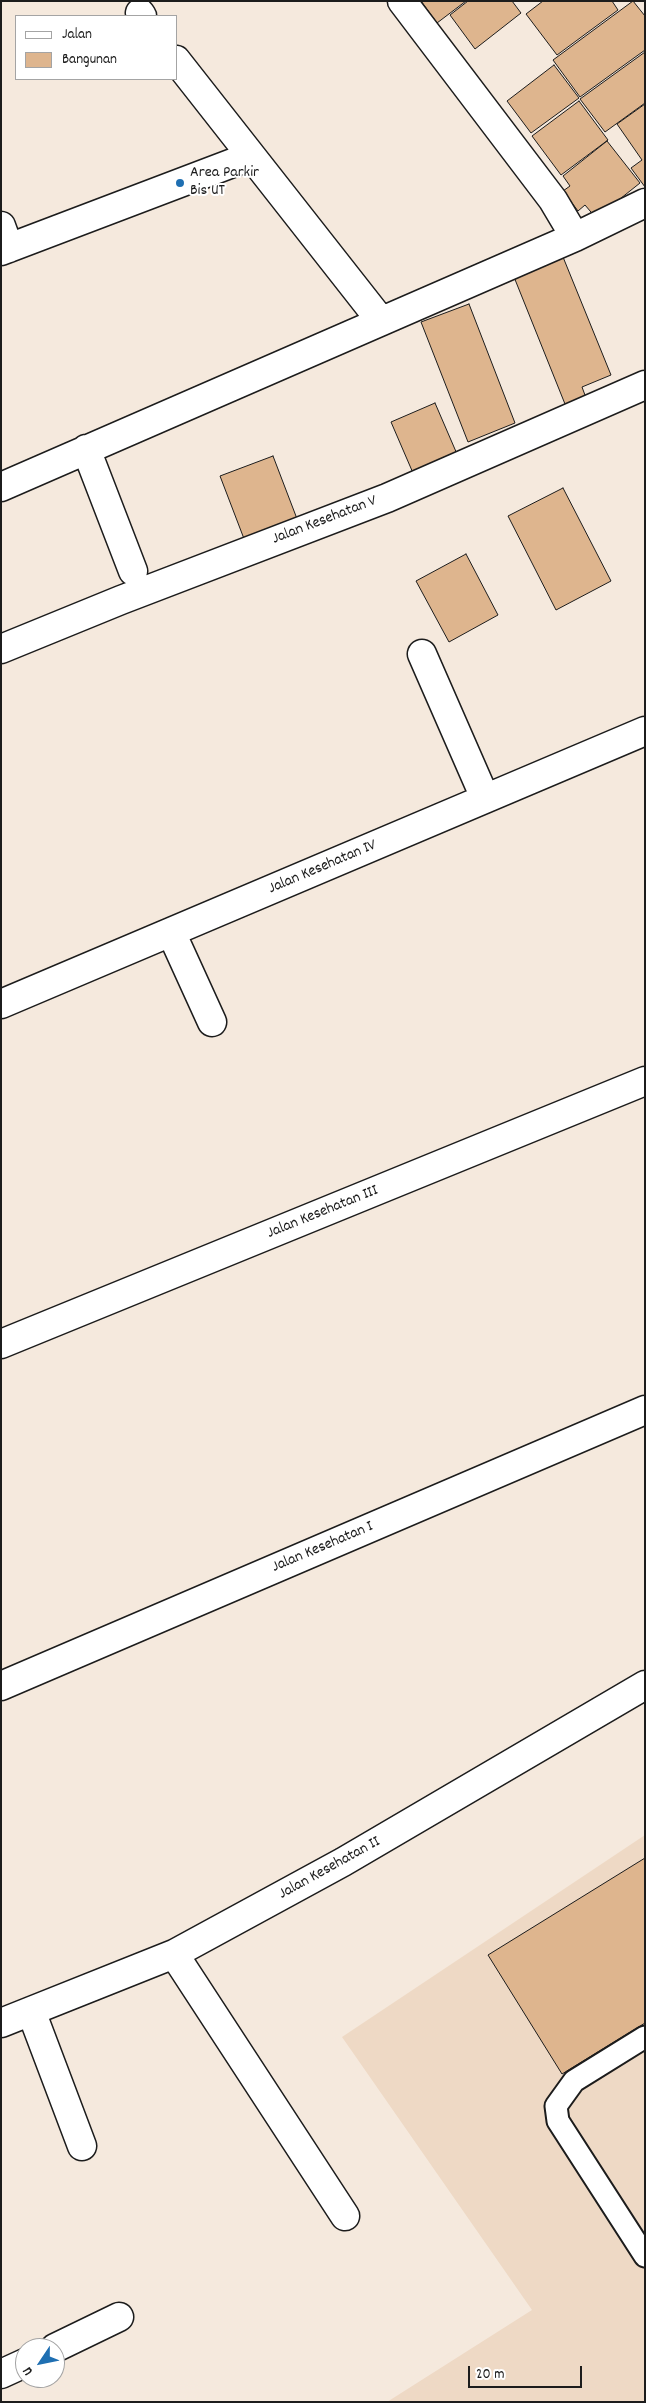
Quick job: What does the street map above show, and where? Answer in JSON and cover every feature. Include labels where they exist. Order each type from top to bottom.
[{"type":"street","points":[[402,1],[553,200],[575,237]]},
{"type":"street","points":[[178,63],[381,321]]},
{"type":"street","points":[[4,241],[251,156]]},
{"type":"street","points":[[1,487],[575,237],[645,203]]},
{"type":"street","name":"Jalan Kesehatan V","points":[[1,650],[121,600],[387,498],[645,384]]},
{"type":"street","points":[[86,449],[133,571]]},
{"type":"street","points":[[422,654],[485,798]]},
{"type":"street","name":"Jalan Kesehatan IV","points":[[1,1004],[485,798],[641,741]]},
{"type":"street","points":[[171,932],[212,1022]]},
{"type":"street","name":"Jalan Kesehatan III","points":[[1,1344],[645,1081]]},
{"type":"street","name":"Jalan Kesehatan I","points":[[1,1686],[645,1410]]},
{"type":"street","name":"Jalan Kesehatan II","points":[[1,2023],[174,1954],[343,1862],[645,1685]]},
{"type":"street","points":[[174,1954],[345,2216]]},
{"type":"street","points":[[31,2011],[82,2146]]},
{"type":"street","points":[[65,2343],[119,2317]]},
{"type":"street","points":[[1,2374],[15,2368]]},
{"type":"lane","points":[[645,2037],[574,2081],[556,2106],[558,2121],[645,2256]]},
{"type":"shaded area","points":[[645,1835],[645,2402],[387,2402],[532,2310],[342,2037]]},
{"type":"building","points":[[421,1],[466,1],[437,23]]},
{"type":"building","points":[[468,1],[512,1],[521,13],[475,49],[450,15]]},
{"type":"building","points":[[543,1],[612,1],[618,10],[557,55],[526,14]]},
{"type":"building","points":[[633,1],[645,16],[645,50],[580,97],[553,60]]},
{"type":"building","points":[[645,52],[645,103],[605,132],[580,99]]},
{"type":"building","points":[[554,65],[579,98],[531,133],[507,101]]},
{"type":"building","points":[[579,101],[608,140],[561,175],[532,136]]},
{"type":"building","points":[[645,104],[645,187],[631,168],[642,160],[617,124]]},
{"type":"building","points":[[607,141],[640,183],[596,218],[585,205],[578,211],[563,191],[570,186],[563,176]]},
{"type":"building","points":[[563,257],[611,375],[582,387],[589,406],[569,414],[514,277]]},
{"type":"building","points":[[469,304],[515,423],[468,442],[421,322]]},
{"type":"building","points":[[435,403],[457,454],[413,473],[391,422]]},
{"type":"building","points":[[273,456],[299,524],[246,544],[220,476]]},
{"type":"building","points":[[563,488],[611,581],[556,610],[508,516]]},
{"type":"building","points":[[466,554],[498,615],[449,642],[416,581]]},
{"type":"building","points":[[645,1858],[645,2023],[562,2074],[488,1955]]},
{"type":"place","name":"Area Parkir Bis UT","points":[[180,183]]}]
